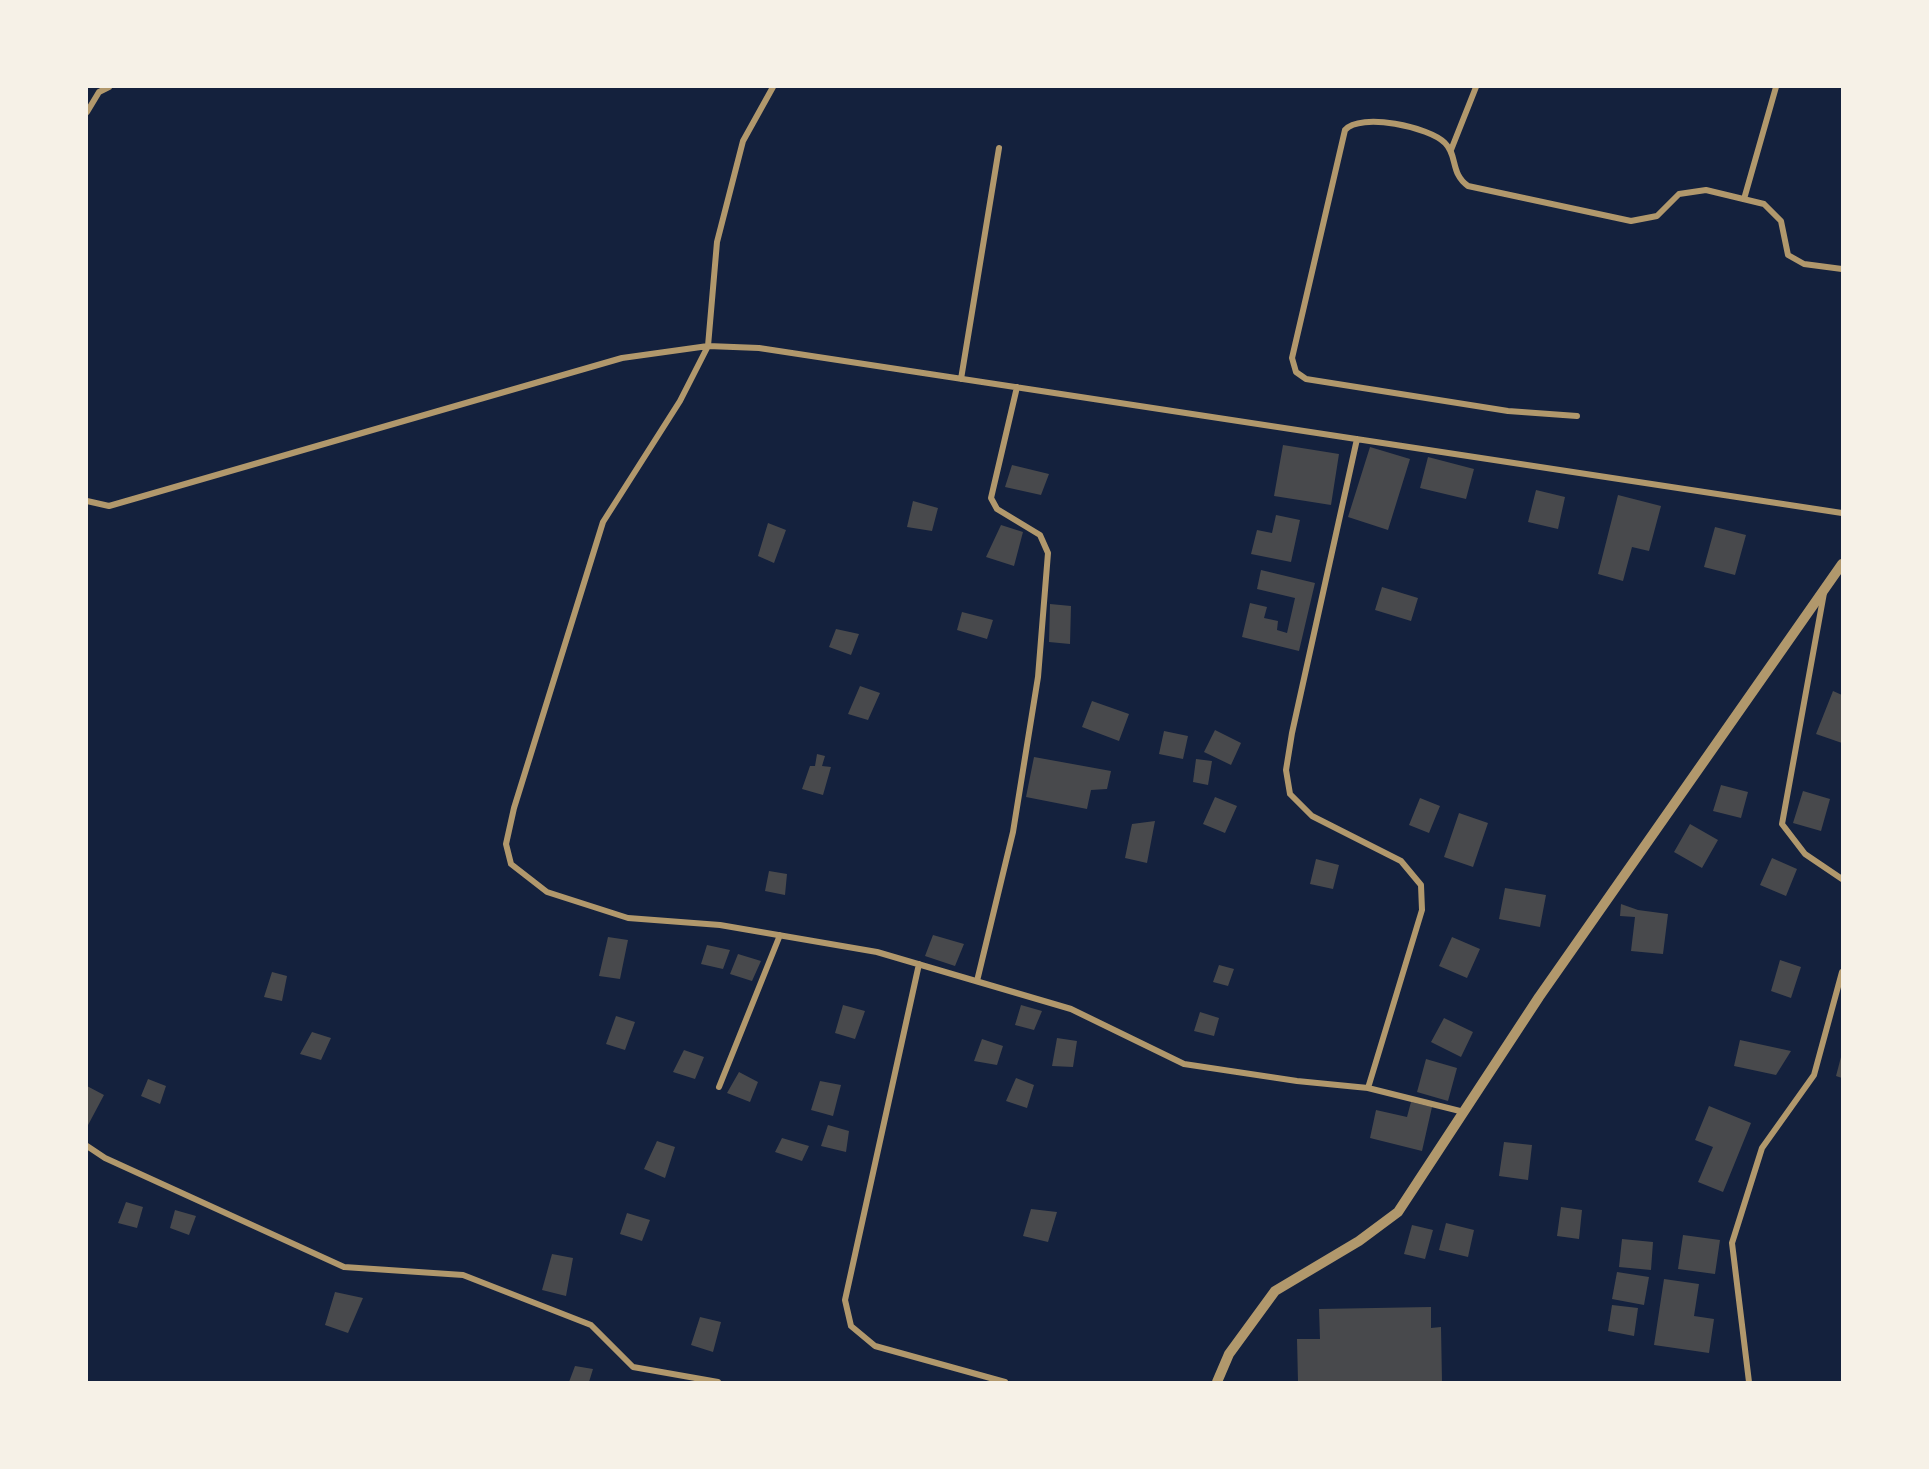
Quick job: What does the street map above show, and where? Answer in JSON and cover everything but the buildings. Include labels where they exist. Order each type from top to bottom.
[{"type":"street","points":[[87,112],[99,92],[109,87]]},
{"type":"street","points":[[773,87],[743,141],[717,242],[708,346],[680,401],[603,522],[514,808],[506,844],[511,864],[547,892],[628,918],[720,925],[877,952],[1071,1009],[1184,1064],[1297,1081],[1368,1088],[1464,1112]]},
{"type":"street","points":[[1451,150],[1476,87]]},
{"type":"street","points":[[1744,199],[1776,87]]},
{"type":"street","points":[[1577,416],[1508,411],[1366,390],[1306,379],[1296,372],[1293,358],[1345,130],[1349,125],[1362,122],[1416,126],[1443,141],[1451,150],[1458,179],[1468,186],[1631,221],[1657,216],[1679,194],[1706,190],[1764,204],[1780,221],[1788,255],[1804,264],[1842,269]]},
{"type":"street","points":[[961,379],[999,148]]},
{"type":"street","points":[[87,501],[109,506],[622,358],[708,346],[759,348],[1842,513]]},
{"type":"street","points":[[976,981],[1013,832],[1038,677],[1048,553],[1040,535],[997,509],[991,498],[1017,387]]},
{"type":"street","points":[[1357,439],[1292,733],[1286,770],[1290,794],[1312,816],[1401,861],[1421,885],[1422,910],[1368,1088]]},
{"type":"street","points":[[1217,1382],[1229,1354],[1275,1291],[1359,1241],[1398,1212],[1539,997],[1842,564]]},
{"type":"street","points":[[1825,587],[1782,824],[1805,854],[1842,879]]},
{"type":"street","points":[[719,1087],[780,935]]},
{"type":"street","points":[[919,964],[844,1300],[851,1326],[875,1346],[1005,1382]]},
{"type":"street","points":[[1749,1382],[1732,1244],[1762,1148],[1814,1075],[1842,972]]},
{"type":"street","points":[[87,1146],[105,1158],[344,1267],[463,1275],[591,1325],[633,1367],[718,1382]]}]
